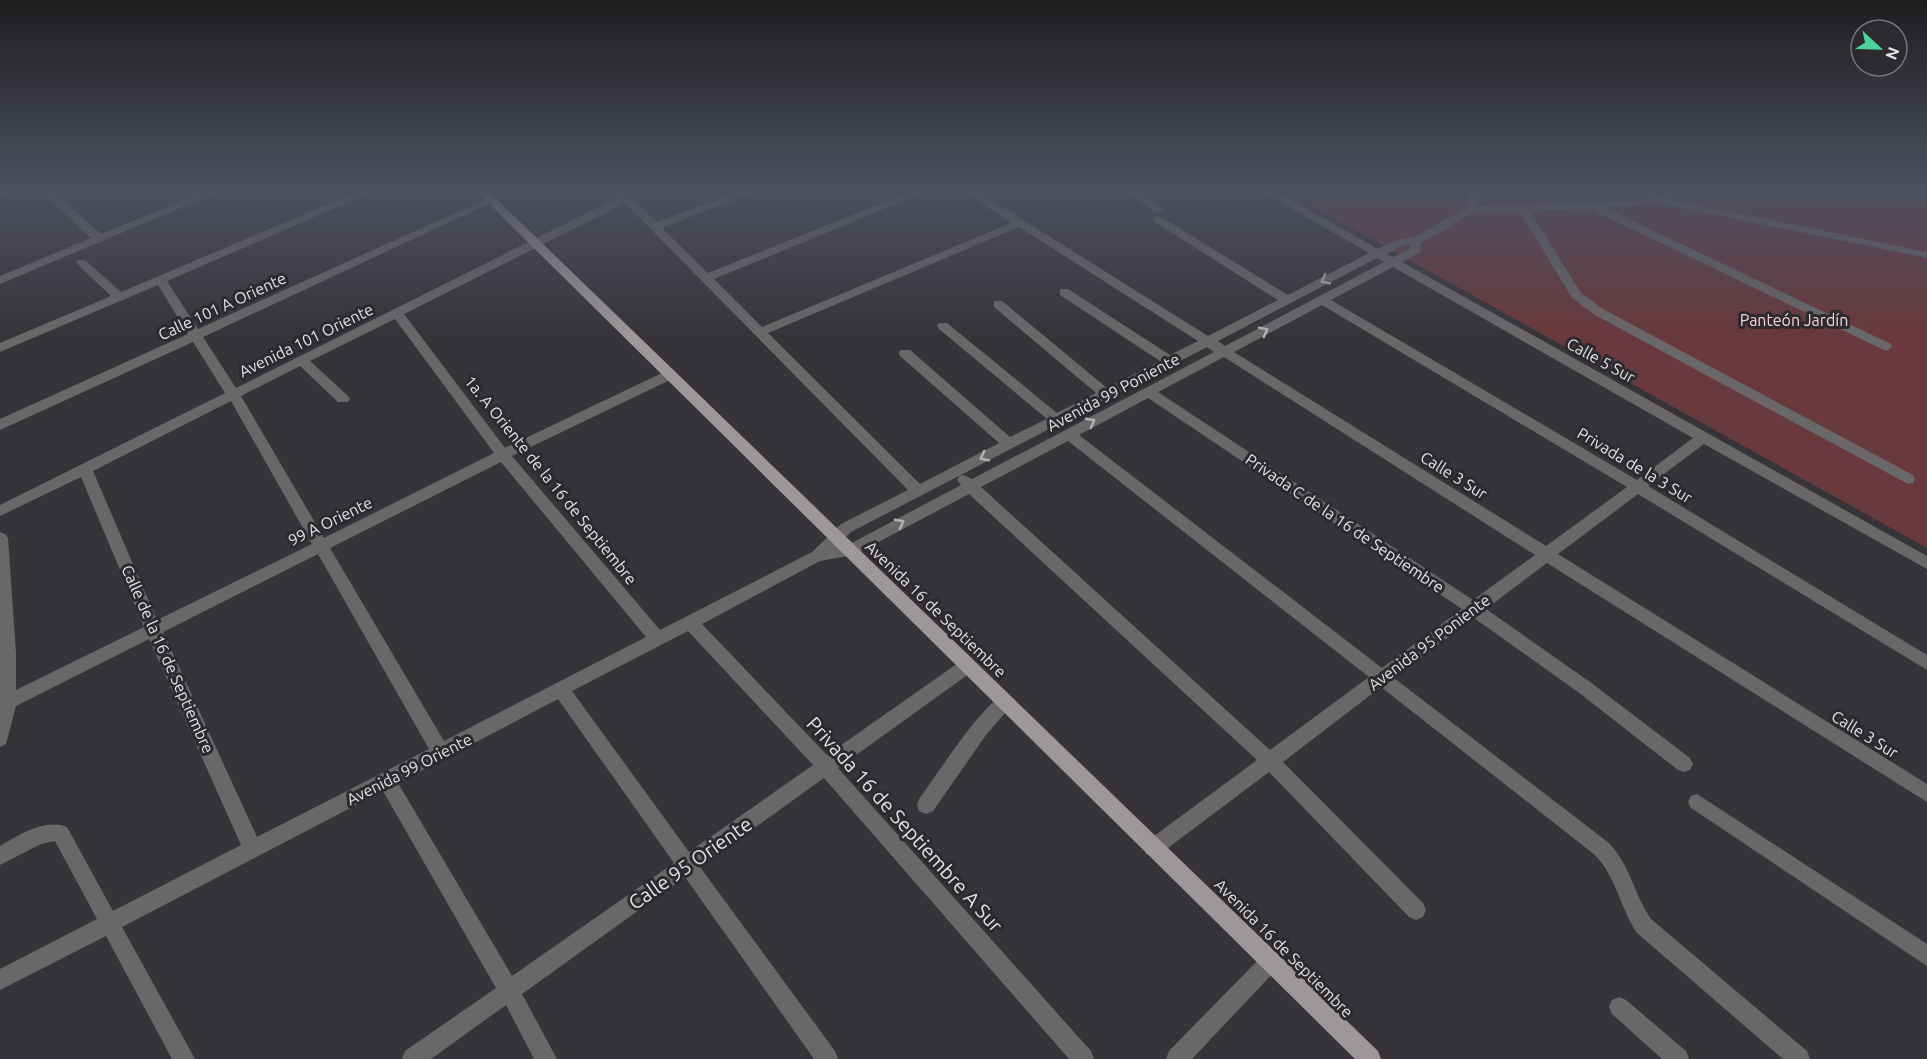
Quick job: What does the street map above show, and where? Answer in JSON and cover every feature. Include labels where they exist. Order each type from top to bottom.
[{"type":"main road","name":"Avenida 16 de Septiembre","points":[[528,235],[1370,1059]]},
{"type":"street","points":[[0,280],[105,235]]},
{"type":"street","points":[[0,348],[267,235]]},
{"type":"street","name":"Calle 101 A Oriente","points":[[0,425],[415,235]]},
{"type":"street","name":"Avenida 101 Oriente","points":[[0,511],[551,235]]},
{"type":"street","points":[[663,235],[918,491]]},
{"type":"street","points":[[706,278],[812,235]]},
{"type":"street","points":[[760,332],[990,235]]},
{"type":"street","name":"Calle 3 Sur","points":[[1040,235],[1927,794]]},
{"type":"street","points":[[1190,235],[1287,300]]},
{"type":"street","name":"Calle 5 Sur","points":[[1346,235],[1927,563]]},
{"type":"street","points":[[1415,242],[1427,235]]},
{"type":"street","points":[[1540,235],[1576,295],[1599,312],[1908,479]]},
{"type":"street","points":[[1655,235],[1886,347]]},
{"type":"street","points":[[1831,235],[1927,255]]},
{"type":"street","name":"Avenida 99 Poniente","points":[[1402,241],[1415,242],[1416,250],[1323,300],[970,486],[842,544],[846,528],[1377,253],[1402,241]]},
{"type":"street","points":[[81,262],[120,298]]},
{"type":"street","points":[[161,281],[233,394],[441,753]]},
{"type":"street","points":[[1064,292],[1169,361]]},
{"type":"street","name":"Privada de la 3 Sur","points":[[1323,300],[1638,487],[1927,663]]},
{"type":"street","points":[[998,304],[1106,393]]},
{"type":"street","name":"1a. A Oriente de la 16 de Septiembre","points":[[397,313],[503,455],[658,639]]},
{"type":"street","points":[[943,326],[1056,419]]},
{"type":"street","points":[[905,353],[1009,444]]},
{"type":"street","points":[[301,360],[343,399]]},
{"type":"street","name":"99 A Oriente","points":[[8,702],[503,455],[669,375]]},
{"type":"street","name":"Privada C de la 16 de Septiembre","points":[[1148,392],[1473,609],[1584,687],[1684,764]]},
{"type":"street","points":[[1068,434],[1602,849],[1622,872],[1634,913],[1644,926],[1800,1059]]},
{"type":"street","name":"Avenida 95 Poniente","points":[[1153,848],[1704,437]]},
{"type":"street","name":"Calle de la 16 de Septiembre","points":[[85,468],[153,629],[253,850]]},
{"type":"street","points":[[954,472],[1270,761],[1416,910]]},
{"type":"street","points":[[0,538],[8,654],[8,702],[0,739]]},
{"type":"street","name":"Avenida 99 Oriente","points":[[0,980],[842,544]]},
{"type":"street","name":"Privada 16 de Septiembre A Sur","points":[[690,622],[826,767],[1083,1059]]},
{"type":"street","name":"Calle 95 Oriente","points":[[413,1059],[967,666]]},
{"type":"street","points":[[561,690],[827,1059]]},
{"type":"street","points":[[926,805],[980,730],[1004,702]]},
{"type":"street","points":[[387,781],[509,990],[546,1059]]},
{"type":"street","points":[[1697,802],[1927,956]]},
{"type":"street","points":[[0,856],[43,834],[53,831],[60,833],[184,1059]]},
{"type":"street","points":[[1177,1059],[1270,962]]},
{"type":"street","points":[[1619,1007],[1678,1059]]},
{"type":"green space","name":"Panteón Jardín","points":[[1365,235],[1927,235],[1927,548]]}]
